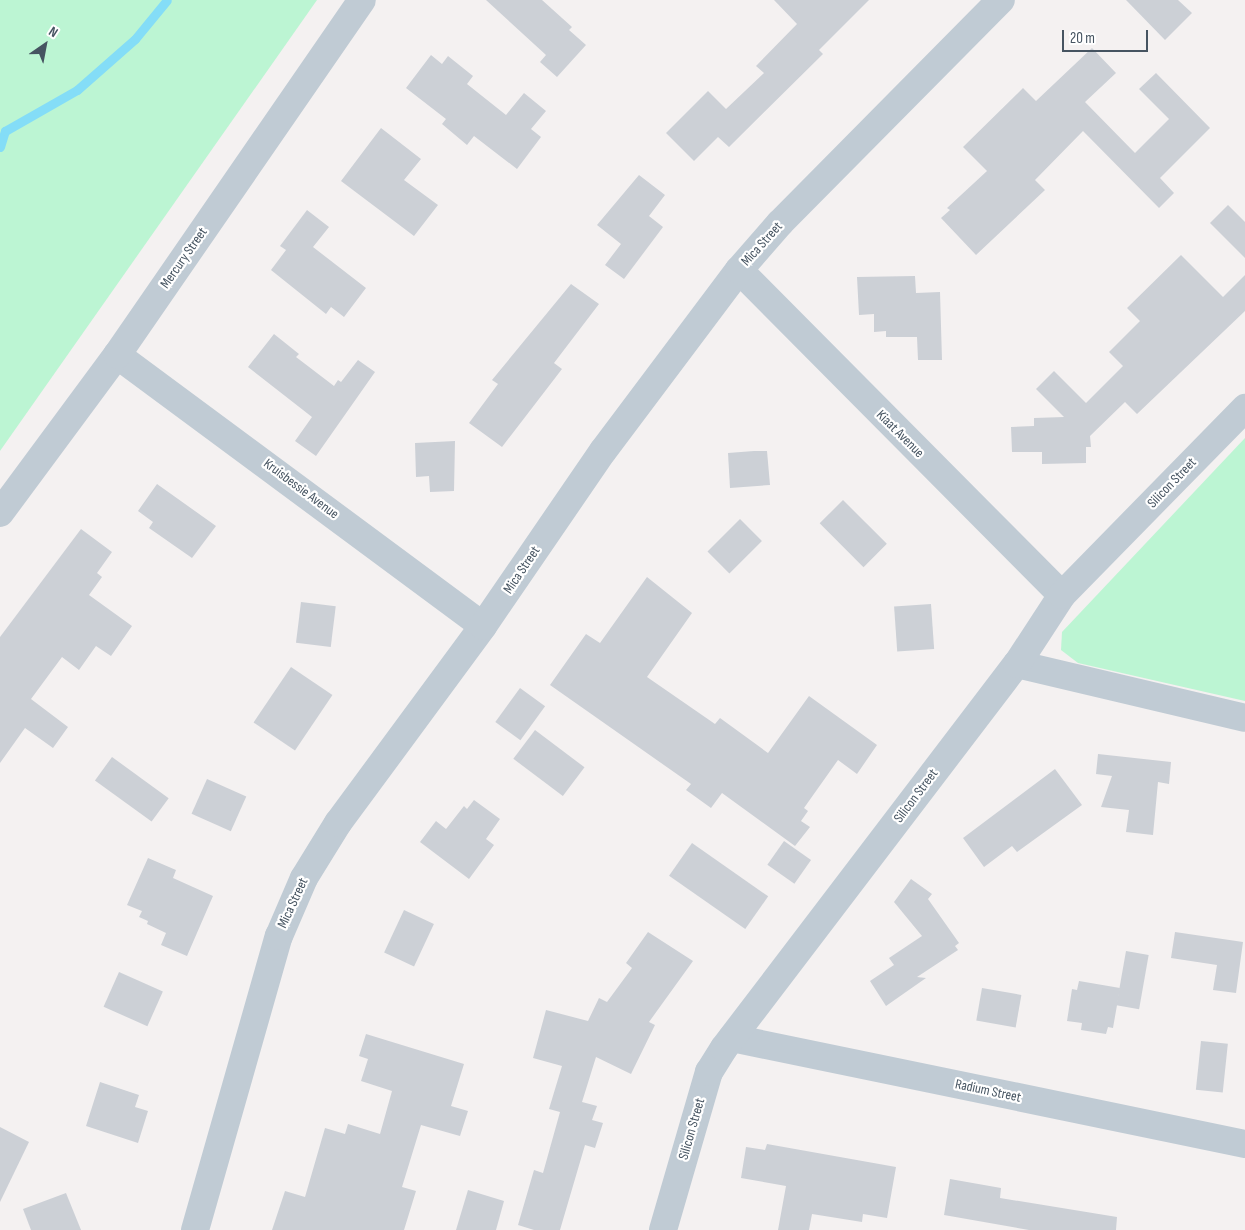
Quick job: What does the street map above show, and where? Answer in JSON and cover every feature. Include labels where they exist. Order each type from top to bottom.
[{"type":"street","name":"Mercury Street","points":[[0,513],[117,355],[362,0]]},
{"type":"street","name":"Mica Street","points":[[195,1230],[278,936],[304,878],[338,823],[484,626],[603,451],[739,270],[780,223],[1001,0]]},
{"type":"street","name":"Kiaat Avenue","points":[[739,270],[1062,595]]},
{"type":"street","name":"Kruisbessie Avenue","points":[[117,355],[484,626]]},
{"type":"street","name":"Silicon Street","points":[[663,1230],[709,1072],[732,1038],[1017,664],[1062,595],[1245,408]]},
{"type":"street","points":[[1017,664],[1245,718]]},
{"type":"street","name":"Radium Street","points":[[732,1038],[1245,1144]]},
{"type":"green space","points":[[0,0],[317,0],[0,451]]},
{"type":"green space","points":[[1245,438],[1245,701],[1078,663],[1061,650],[1062,632]]},
{"type":"building","points":[[486,0],[542,0],[572,27],[569,30],[586,45],[557,77],[540,62],[546,55]]},
{"type":"building","points":[[774,0],[869,0],[819,50],[823,54],[729,147],[718,137],[694,161],[666,133],[708,91],[726,109],[764,73],[756,66],[797,24]]},
{"type":"building","points":[[1126,0],[1178,0],[1192,13],[1165,40]]},
{"type":"building","points":[[1092,48],[1116,73],[1085,102],[1135,153],[1169,119],[1139,89],[1156,73],[1210,128],[1160,178],[1174,193],[1159,208],[1083,131],[1035,180],[1045,190],[976,255],[941,218],[950,210],[947,208],[987,171],[963,147],[1023,88],[1036,101]]},
{"type":"building","points":[[431,55],[442,64],[448,56],[473,76],[467,84],[506,115],[524,93],[546,111],[531,129],[541,137],[517,169],[474,136],[467,145],[442,124],[446,119],[406,88]]},
{"type":"building","points":[[381,128],[421,159],[404,180],[438,205],[414,236],[341,181]]},
{"type":"building","points":[[639,175],[665,195],[649,216],[663,227],[624,279],[605,265],[621,244],[597,225]]},
{"type":"building","points":[[1228,205],[1245,222],[1245,258],[1210,223]]},
{"type":"building","points":[[307,210],[329,227],[313,247],[366,288],[344,317],[331,307],[326,314],[271,270],[286,250],[280,246]]},
{"type":"building","points":[[1181,255],[1223,297],[1245,275],[1245,311],[1137,414],[1125,402],[1090,436],[1091,447],[1086,447],[1086,463],[1042,464],[1042,452],[1012,452],[1011,427],[1034,426],[1034,418],[1064,417],[1036,389],[1054,371],[1086,403],[1123,366],[1109,352],[1140,321],[1127,308]]},
{"type":"building","points":[[915,276],[916,293],[940,292],[942,360],[918,360],[917,337],[886,337],[886,331],[874,332],[874,314],[859,315],[857,277]]},
{"type":"building","points":[[571,284],[599,304],[554,363],[562,369],[502,447],[469,423],[498,384],[492,380]]},
{"type":"building","points":[[274,334],[299,354],[296,357],[334,386],[338,380],[341,382],[358,360],[375,372],[316,456],[295,441],[312,417],[248,367]]},
{"type":"building","points":[[455,441],[454,491],[430,492],[429,476],[416,477],[415,443]]},
{"type":"building","points":[[767,451],[770,485],[730,488],[728,453]]},
{"type":"building","points":[[157,484],[216,526],[192,558],[149,528],[153,522],[138,511]]},
{"type":"building","points":[[843,500],[887,544],[864,567],[820,523]]},
{"type":"building","points":[[740,519],[762,541],[729,573],[707,552]]},
{"type":"building","points":[[81,529],[112,552],[97,573],[102,577],[89,595],[132,626],[111,656],[96,646],[79,670],[62,657],[31,699],[68,727],[53,748],[25,728],[0,763],[0,637]]},
{"type":"building","points":[[647,577],[692,613],[647,677],[715,724],[720,718],[768,753],[809,696],[877,745],[857,774],[838,760],[804,808],[808,811],[801,821],[810,827],[795,846],[722,793],[711,808],[686,790],[691,784],[550,685],[586,634],[600,643]]},
{"type":"building","points":[[301,602],[336,606],[331,647],[296,643]]},
{"type":"building","points":[[931,604],[934,649],[897,651],[894,607]]},
{"type":"building","points":[[291,667],[332,695],[295,751],[254,723]]},
{"type":"building","points":[[520,688],[545,706],[520,740],[495,722]]},
{"type":"building","points":[[535,730],[585,767],[563,796],[513,759]]},
{"type":"building","points":[[1098,754],[1171,762],[1169,784],[1158,782],[1153,835],[1126,832],[1129,810],[1101,807],[1112,776],[1096,774]]},
{"type":"building","points":[[112,757],[169,798],[152,822],[95,780]]},
{"type":"building","points":[[1055,769],[1082,805],[1017,852],[1012,846],[984,867],[963,838]]},
{"type":"building","points":[[207,779],[246,796],[231,831],[192,814]]},
{"type":"building","points":[[474,800],[500,819],[486,839],[494,845],[469,879],[420,842],[436,821],[446,829],[464,806],[467,809]]},
{"type":"building","points":[[784,841],[811,860],[794,884],[767,865]]},
{"type":"building","points":[[692,843],[768,896],[745,929],[669,876]]},
{"type":"building","points":[[148,858],[176,870],[173,878],[213,896],[187,956],[161,945],[166,933],[147,924],[148,921],[139,917],[142,911],[127,905]]},
{"type":"building","points":[[911,879],[932,894],[928,899],[959,943],[955,946],[958,950],[917,977],[926,978],[886,1006],[870,981],[894,965],[889,958],[922,936],[894,902]]},
{"type":"building","points":[[404,910],[434,924],[414,967],[384,953]]},
{"type":"building","points":[[648,932],[693,961],[649,1022],[655,1025],[631,1074],[596,1057],[582,1102],[597,1106],[592,1120],[603,1123],[595,1148],[585,1145],[560,1230],[534,1230],[518,1225],[534,1170],[543,1173],[560,1112],[549,1109],[562,1066],[533,1058],[546,1010],[588,1021],[599,998],[607,1002],[632,968],[626,963]]},
{"type":"building","points":[[1175,932],[1243,942],[1236,993],[1213,990],[1217,965],[1171,958]]},
{"type":"building","points":[[1126,951],[1149,955],[1139,1009],[1116,1005]]},
{"type":"building","points":[[119,972],[163,992],[147,1026],[104,1007]]},
{"type":"building","points":[[1079,981],[1120,988],[1113,1028],[1108,1027],[1106,1034],[1081,1030],[1082,1023],[1067,1021],[1072,989],[1077,990]]},
{"type":"building","points":[[982,988],[1021,995],[1016,1027],[976,1020]]},
{"type":"building","points":[[366,1034],[464,1064],[451,1106],[468,1111],[460,1136],[421,1125],[402,1187],[416,1191],[404,1230],[272,1230],[285,1191],[305,1197],[325,1128],[345,1134],[348,1124],[380,1134],[392,1091],[361,1081],[368,1059],[359,1056]]},
{"type":"building","points":[[1201,1041],[1228,1044],[1223,1093],[1196,1090]]},
{"type":"building","points":[[100,1082],[139,1095],[135,1107],[148,1111],[138,1143],[86,1126]]},
{"type":"building","points":[[0,1127],[29,1142],[0,1202]]},
{"type":"building","points":[[767,1144],[896,1167],[887,1218],[863,1214],[862,1222],[812,1214],[809,1230],[778,1230],[786,1186],[741,1178],[746,1147],[765,1150]]},
{"type":"building","points":[[950,1179],[1001,1188],[1000,1198],[1117,1217],[1116,1230],[1029,1230],[944,1215]]},
{"type":"building","points":[[468,1190],[504,1201],[496,1230],[456,1230]]},
{"type":"building","points":[[66,1193],[81,1230],[31,1230],[23,1209]]},
{"type":"waterway","points":[[0,147],[5,131],[77,90],[135,39],[167,0]]}]
